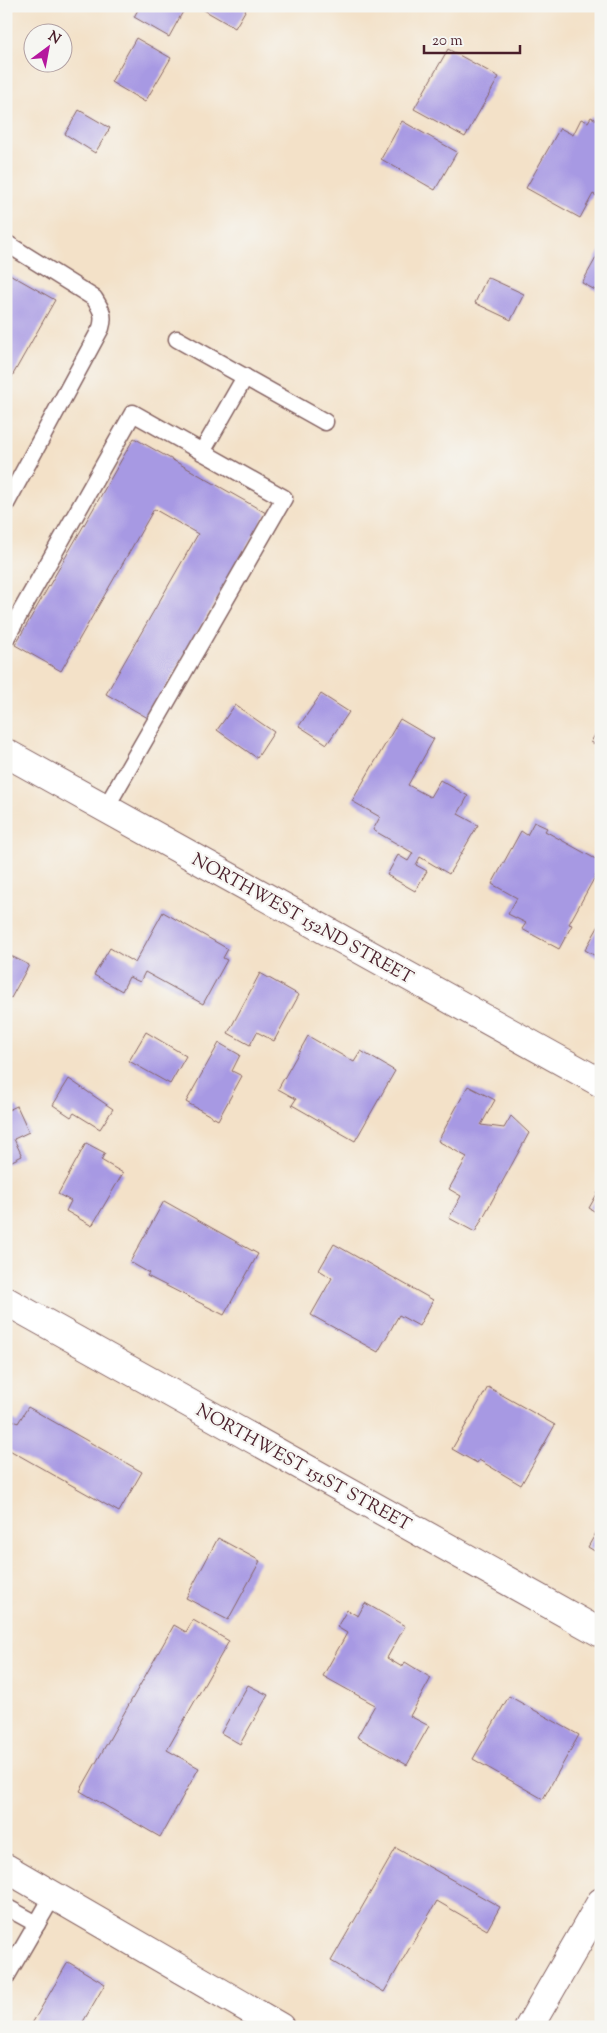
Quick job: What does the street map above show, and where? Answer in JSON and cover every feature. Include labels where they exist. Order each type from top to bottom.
[{"type":"street","name":"NORTHWEST 152ND STREET","points":[[6,753],[601,1083]]},
{"type":"street","name":"NORTHWEST 151ST STREET","points":[[6,1301],[601,1633]]},
{"type":"street","points":[[6,1868],[280,2027]]},
{"type":"street","points":[[529,2027],[601,1902]]},
{"type":"lane","points":[[6,243],[94,298],[103,311],[103,320],[6,504]]},
{"type":"lane","points":[[178,339],[325,422]]},
{"type":"lane","points":[[202,452],[245,377]]},
{"type":"lane","points":[[6,638],[133,413],[284,498],[105,809]]},
{"type":"lane","points":[[6,1977],[53,1896]]},
{"type":"lane","points":[[6,1907],[37,1924]]},
{"type":"building","points":[[140,6],[186,6],[169,37],[134,17]]},
{"type":"building","points":[[197,6],[248,6],[235,28]]},
{"type":"building","points":[[136,38],[171,58],[145,102],[111,82]]},
{"type":"building","points":[[448,49],[499,77],[465,137],[414,109]]},
{"type":"building","points":[[79,110],[110,128],[95,153],[65,134]]},
{"type":"building","points":[[591,117],[601,122],[601,198],[593,194],[580,218],[526,188],[560,128],[573,135],[581,119],[588,122]]},
{"type":"building","points":[[402,121],[457,152],[435,190],[381,159]]},
{"type":"building","points":[[601,249],[601,293],[582,283]]},
{"type":"building","points":[[6,272],[55,300],[6,387]]},
{"type":"building","points":[[487,277],[524,294],[511,320],[475,303]]},
{"type":"building","points":[[134,438],[266,513],[148,718],[106,694],[198,534],[154,509],[61,671],[15,645]]},
{"type":"building","points":[[321,694],[349,712],[327,744],[299,726]]},
{"type":"building","points":[[235,705],[274,732],[257,758],[217,730]]},
{"type":"building","points":[[400,719],[434,739],[408,785],[430,797],[440,780],[468,796],[458,814],[478,825],[449,874],[420,857],[416,865],[427,871],[415,891],[387,875],[398,855],[408,861],[413,853],[373,830],[380,817],[352,801]]},
{"type":"building","points":[[601,724],[601,747],[591,742]]},
{"type":"building","points":[[534,822],[547,828],[545,831],[601,862],[601,866],[569,924],[572,925],[559,949],[522,929],[526,923],[508,914],[517,898],[492,884],[521,831],[527,835]]},
{"type":"building","points":[[163,912],[228,949],[223,958],[227,960],[203,1004],[145,972],[140,982],[129,977],[122,991],[94,975],[110,948],[135,963]]},
{"type":"building","points":[[601,922],[601,959],[585,950]]},
{"type":"building","points":[[11,956],[29,965],[11,998],[6,995],[6,965]]},
{"type":"building","points":[[260,973],[299,995],[274,1041],[257,1032],[250,1045],[228,1033]]},
{"type":"building","points":[[146,1032],[186,1056],[170,1084],[129,1061]]},
{"type":"building","points":[[308,1036],[354,1062],[361,1051],[395,1071],[355,1141],[292,1105],[296,1099],[278,1089]]},
{"type":"building","points":[[219,1043],[240,1055],[232,1071],[242,1076],[218,1120],[186,1102]]},
{"type":"building","points":[[69,1079],[113,1109],[100,1129],[74,1113],[71,1117],[53,1105]]},
{"type":"building","points":[[468,1086],[495,1100],[481,1125],[504,1128],[511,1116],[529,1133],[475,1232],[449,1218],[461,1196],[449,1189],[467,1157],[438,1141]]},
{"type":"building","points":[[17,1106],[29,1132],[14,1139],[22,1156],[6,1164],[6,1111]]},
{"type":"building","points":[[86,1143],[105,1153],[101,1160],[123,1173],[92,1226],[66,1211],[71,1201],[58,1194]]},
{"type":"building","points":[[601,1187],[601,1215],[589,1208]]},
{"type":"building","points":[[164,1201],[258,1254],[224,1315],[147,1276],[149,1273],[130,1262]]},
{"type":"building","points":[[334,1244],[433,1300],[419,1326],[399,1315],[378,1352],[311,1315],[332,1278],[319,1270]]},
{"type":"building","points":[[488,1387],[555,1425],[521,1485],[479,1460],[477,1463],[452,1449]]},
{"type":"building","points":[[28,1407],[142,1472],[119,1512],[6,1448],[6,1432],[13,1420],[18,1423]]},
{"type":"building","points":[[601,1524],[601,1555],[588,1547]]},
{"type":"building","points":[[218,1538],[260,1561],[228,1620],[186,1598]]},
{"type":"building","points":[[365,1603],[405,1626],[387,1658],[402,1667],[405,1662],[431,1678],[410,1716],[429,1726],[407,1765],[357,1737],[375,1705],[323,1676],[347,1633],[337,1627],[347,1610],[358,1616]]},
{"type":"building","points":[[193,1620],[229,1641],[167,1750],[199,1768],[160,1837],[80,1791],[174,1625],[186,1632]]},
{"type":"building","points":[[248,1685],[268,1695],[240,1744],[221,1733]]},
{"type":"building","points":[[509,1696],[579,1735],[543,1799],[473,1759]]},
{"type":"building","points":[[396,1848],[500,1907],[487,1930],[437,1901],[384,1992],[331,1961]]},
{"type":"building","points":[[68,1962],[105,1984],[80,2027],[30,2027]]}]
